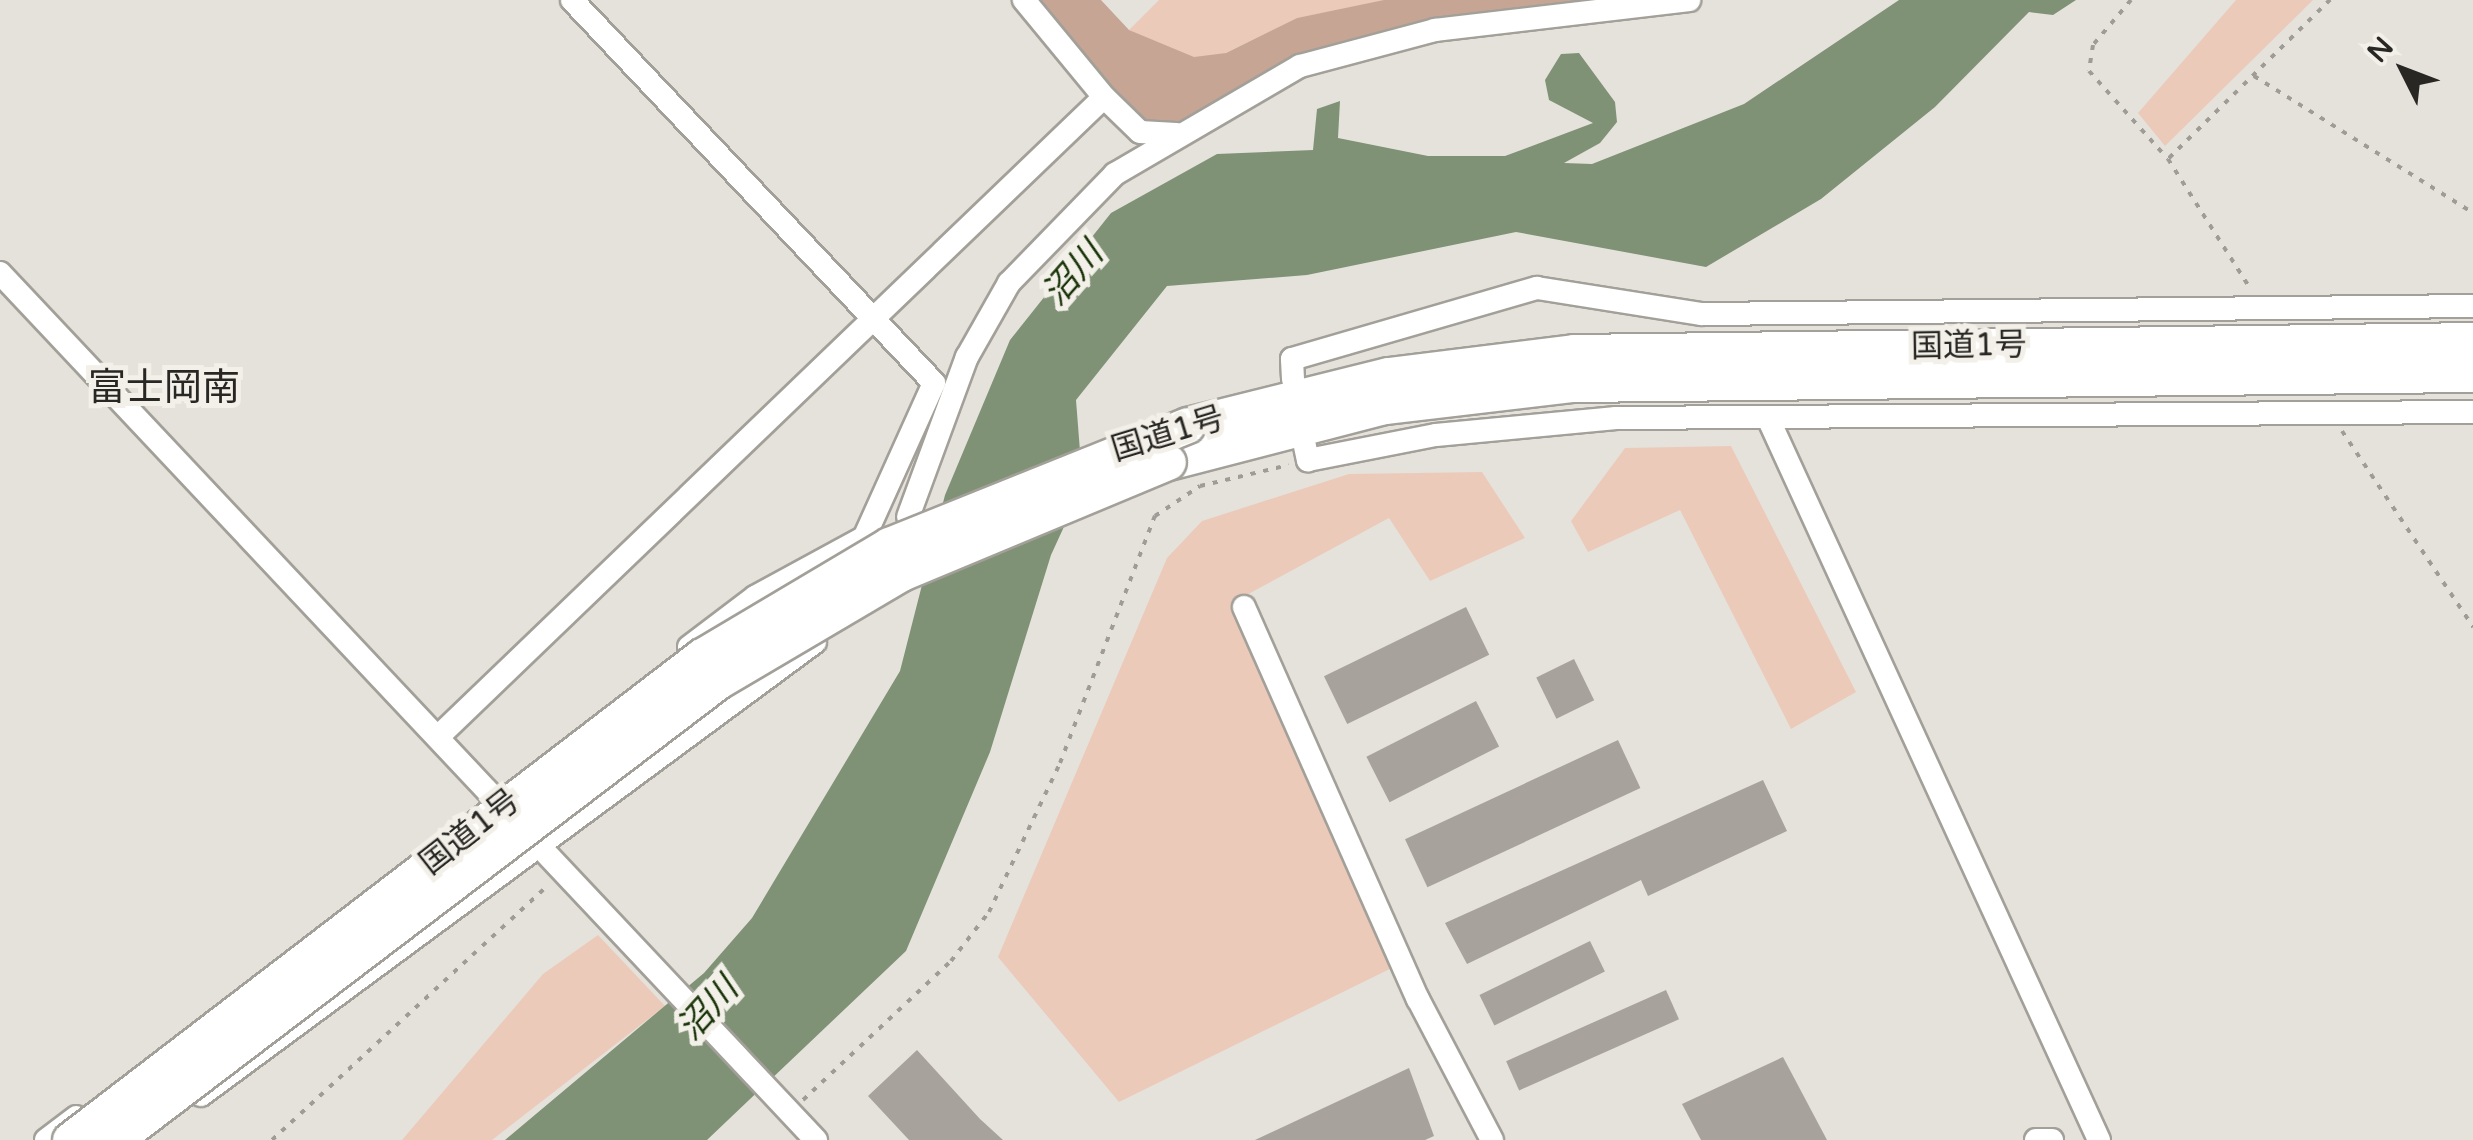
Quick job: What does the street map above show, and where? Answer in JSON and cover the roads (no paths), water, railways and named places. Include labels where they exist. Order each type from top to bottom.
[{"type":"highway","name":"国道1号","points":[[70,1140],[702,656],[888,545],[1187,426],[1388,375],[1574,352],[2473,340]]},
{"type":"highway","name":"国道1号","points":[[114,1140],[718,681],[901,573],[1168,462],[1385,406],[1573,384],[2473,374]]},
{"type":"street","points":[[141,1140],[537,842],[820,638],[934,382],[572,0]]},
{"type":"street","points":[[1024,0],[1104,97],[1140,132],[1176,134]]},
{"type":"street","points":[[908,516],[967,357],[1031,252],[1115,174],[1176,134],[1300,66],[1435,30],[1690,0]]},
{"type":"street","points":[[441,734],[1104,97]]},
{"type":"street","points":[[0,273],[441,734],[632,948],[816,1140]]},
{"type":"street","points":[[1293,379],[1292,359],[1537,288],[1702,314],[2269,317],[2473,306]]},
{"type":"street","points":[[2314,387],[2332,416]]},
{"type":"street","points":[[1305,449],[1529,424],[2473,412]]},
{"type":"street","points":[[1768,418],[2099,1140]]},
{"type":"street","points":[[46,1140],[755,597],[863,538]]},
{"type":"street","points":[[1244,607],[1418,998],[1492,1140]]},
{"type":"street","points":[[2036,1140],[2052,1140]]},
{"type":"water","name":"沼川","points":[[1899,0],[2076,0],[2053,15],[2029,12],[1935,107],[1821,199],[1706,267],[1516,232],[1307,275],[1167,286],[1076,400],[1081,464],[1090,470],[1051,555],[990,752],[906,951],[707,1140],[505,1140],[704,973],[752,918],[900,671],[945,495],[1010,340],[1111,213],[1217,154],[1313,150],[1317,109],[1340,101],[1338,138],[1428,156],[1505,156],[1593,123],[1549,100],[1545,80],[1561,54],[1579,53],[1615,102],[1617,122],[1600,143],[1564,163],[1592,164],[1744,104]]},
{"type":"district","name":"富士岡南","points":[[164,389]]}]
